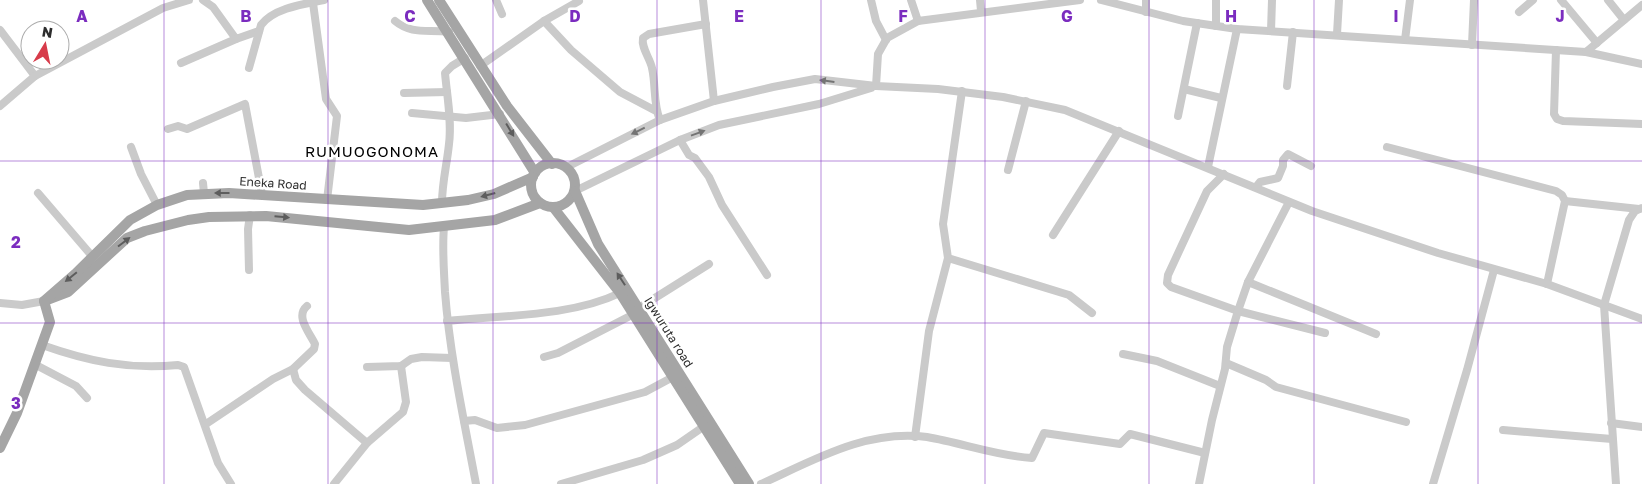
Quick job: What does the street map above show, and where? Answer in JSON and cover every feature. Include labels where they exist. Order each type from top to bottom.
[{"type":"main road","points":[[427,0],[500,114],[534,175]]},
{"type":"main road","points":[[439,0],[507,106],[552,164]]},
{"type":"main road","points":[[552,164],[567,167],[573,175],[575,191],[567,203],[553,207],[540,203],[531,187],[534,175],[541,167],[552,164]]},
{"type":"main road","name":"Eneka Road","points":[[44,301],[130,220],[157,205],[203,188],[406,206],[468,200],[494,194],[534,175]]},
{"type":"main road","name":"Igwuruta road","points":[[575,191],[598,244],[673,377],[740,484]]},
{"type":"main road","points":[[0,448],[17,413],[50,322],[44,301],[68,292],[127,238],[145,231],[208,217],[250,215],[409,230],[495,220],[540,203]]},
{"type":"main road","name":"Igwuruta road","points":[[553,207],[636,311],[749,484]]},
{"type":"street","points":[[0,106],[35,76],[163,8],[189,0]]},
{"type":"street","points":[[204,0],[212,7],[236,39]]},
{"type":"street","points":[[249,68],[259,31],[266,19],[297,6],[324,0]]},
{"type":"street","points":[[496,0],[502,14]]},
{"type":"street","points":[[703,0],[714,101]]},
{"type":"street","points":[[871,0],[876,21],[886,40]]},
{"type":"street","points":[[911,0],[918,21]]},
{"type":"street","points":[[980,0],[981,11]]},
{"type":"street","points":[[876,86],[878,54],[886,40],[918,21],[1017,3],[1080,0]]},
{"type":"street","points":[[1101,0],[1146,12],[1237,29],[1337,34],[1586,52],[1642,64]]},
{"type":"street","points":[[1146,0],[1146,12]]},
{"type":"street","points":[[1216,0],[1216,26]]},
{"type":"street","points":[[1270,31],[1272,0]]},
{"type":"street","points":[[1337,34],[1339,0]]},
{"type":"street","points":[[1405,40],[1410,0]]},
{"type":"street","points":[[1472,45],[1474,0]]},
{"type":"street","points":[[1519,12],[1533,0]]},
{"type":"street","points":[[1561,0],[1597,43]]},
{"type":"street","points":[[1608,0],[1624,20]]},
{"type":"street","points":[[480,66],[544,21],[579,1]]},
{"type":"street","points":[[313,2],[326,98],[337,116],[327,200]]},
{"type":"street","points":[[1586,52],[1642,5]]},
{"type":"street","points":[[395,21],[403,28],[416,32],[448,32]]},
{"type":"street","points":[[544,21],[571,50],[620,92],[656,111]]},
{"type":"street","points":[[1178,116],[1198,23]]},
{"type":"street","points":[[660,120],[656,111],[652,66],[642,43],[643,38],[649,34],[706,24]]},
{"type":"street","points":[[1208,167],[1237,29]]},
{"type":"street","points":[[0,30],[35,76]]},
{"type":"street","points":[[181,63],[259,31]]},
{"type":"street","points":[[1287,86],[1293,32]]},
{"type":"street","points":[[1556,50],[1554,114],[1556,119],[1563,121],[1642,124]]},
{"type":"street","points":[[442,203],[450,117],[446,70],[465,58]]},
{"type":"street","points":[[567,167],[660,120],[714,101],[773,86],[815,79],[876,86],[962,91],[1026,101],[1066,110],[1330,217],[1494,270],[1547,284],[1642,319]]},
{"type":"street","points":[[575,191],[680,140],[719,126],[819,104],[876,86]]},
{"type":"street","points":[[1184,89],[1221,98]]},
{"type":"street","points":[[915,437],[929,331],[948,258],[943,224],[962,91]]},
{"type":"street","points":[[404,93],[447,92]]},
{"type":"street","points":[[1008,170],[1026,101]]},
{"type":"street","points":[[168,129],[178,126],[187,129],[245,104],[262,194]]},
{"type":"street","points":[[412,114],[466,118],[500,114]]},
{"type":"street","points":[[1053,235],[1119,131]]},
{"type":"street","points":[[680,140],[689,155],[695,158],[709,177],[722,206],[767,275]]},
{"type":"street","points":[[131,147],[141,174],[157,205]]},
{"type":"street","points":[[1387,147],[1556,191],[1562,195],[1565,201],[1547,284]]},
{"type":"street","points":[[1256,187],[1260,182],[1278,178],[1283,166],[1282,160],[1288,154],[1311,166]]},
{"type":"street","points":[[1224,174],[1206,191],[1168,275],[1167,282],[1171,288],[1238,310],[1325,333]]},
{"type":"street","points":[[38,193],[92,256]]},
{"type":"street","points":[[1565,201],[1640,208]]},
{"type":"street","points":[[1199,484],[1226,363],[1227,347],[1238,310],[1248,282],[1290,202]]},
{"type":"street","points":[[1616,484],[1604,305],[1629,220],[1640,208]]},
{"type":"street","points":[[249,270],[250,215]]},
{"type":"street","points":[[444,227],[442,244],[447,321],[452,358],[476,484]]},
{"type":"street","points":[[948,258],[1069,295],[1092,313]]},
{"type":"street","points":[[544,357],[558,353],[636,311],[709,264]]},
{"type":"street","points":[[1433,484],[1494,270]]},
{"type":"street","points":[[1248,282],[1376,334]]},
{"type":"street","points":[[447,321],[570,308],[600,302],[620,293]]},
{"type":"street","points":[[0,303],[22,305],[44,301]]},
{"type":"street","points":[[206,424],[278,376],[293,369],[314,349],[315,344],[301,315],[302,310],[307,306]]},
{"type":"street","points":[[42,345],[80,358],[114,365],[184,366],[206,424],[218,463],[231,484]]},
{"type":"street","points":[[1123,354],[1157,361],[1220,386]]},
{"type":"street","points":[[367,367],[401,366],[411,358],[452,358]]},
{"type":"street","points":[[1226,363],[1266,380],[1276,387],[1406,422]]},
{"type":"street","points":[[36,365],[76,386],[87,398]]},
{"type":"street","points":[[334,484],[367,443],[403,412],[406,402],[401,366]]},
{"type":"street","points":[[293,369],[296,380],[304,390],[367,443]]},
{"type":"street","points":[[464,421],[475,420],[497,428],[525,425],[645,392],[673,377]]},
{"type":"street","points":[[1611,423],[1642,427]]},
{"type":"street","points":[[561,484],[643,460],[677,445],[703,427]]},
{"type":"street","points":[[1503,430],[1612,439]]},
{"type":"street","points":[[761,484],[852,443],[883,436],[915,437],[1032,458],[1044,433],[1120,444],[1130,434],[1205,454]]},
{"type":"district","name":"RUMUOGONOMA","points":[[372,151]]}]
